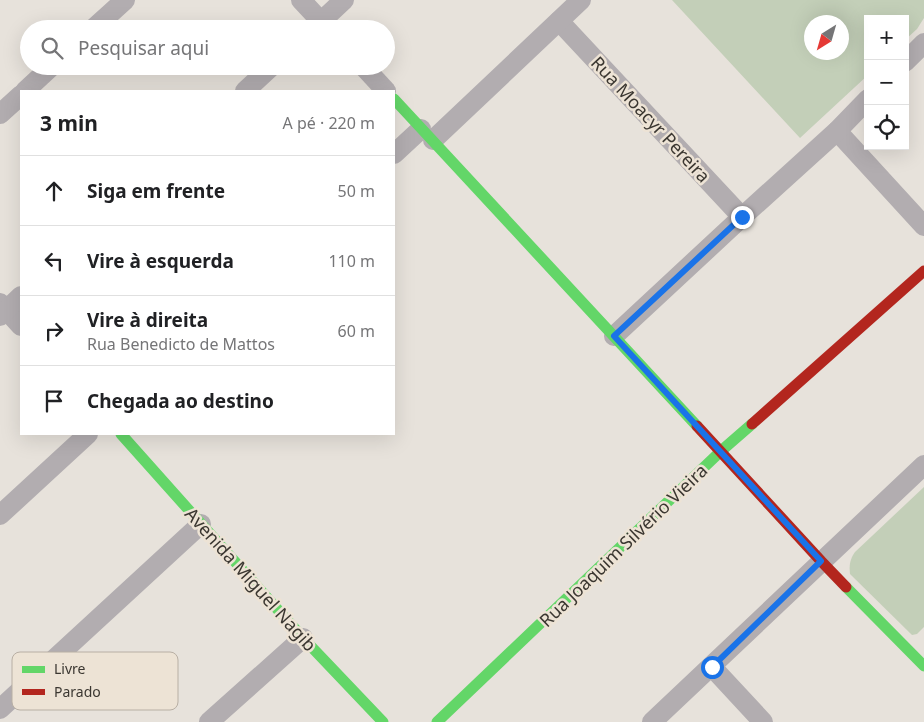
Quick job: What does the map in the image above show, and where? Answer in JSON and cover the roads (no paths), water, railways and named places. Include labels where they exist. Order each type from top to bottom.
[{"type":"street","points":[[300,0],[315,20]]},
{"type":"street","points":[[326,20],[344,0]]},
{"type":"street","points":[[395,153],[427,134],[581,0]]},
{"type":"street","points":[[101,20],[114,4]]},
{"type":"street","name":"Rua Moacyr Pereira","points":[[559,21],[742,217]]},
{"type":"street","points":[[907,60],[924,43]]},
{"type":"street","points":[[26,90],[42,75]]},
{"type":"street","points":[[246,90],[262,75]]},
{"type":"street","points":[[371,75],[385,90]]},
{"type":"street","points":[[0,114],[20,96]]},
{"type":"street","points":[[395,100],[821,561],[923,663]]},
{"type":"street","points":[[614,336],[864,104]]},
{"type":"street","points":[[837,131],[924,226]]},
{"type":"street","name":"Rua Joaquim Silvério Vieira","points":[[438,722],[721,451],[924,271]]},
{"type":"street","points":[[20,297],[2,310],[20,325]]},
{"type":"street","points":[[0,515],[87,435]]},
{"type":"street","name":"Avenida Miguel Nagib","points":[[122,435],[303,638],[383,722]]},
{"type":"street","points":[[652,722],[924,464]]},
{"type":"street","points":[[62,652],[201,524]]},
{"type":"street","points":[[209,722],[303,638]]},
{"type":"street","points":[[712,667],[763,722]]},
{"type":"street","points":[[0,709],[12,698]]}]
